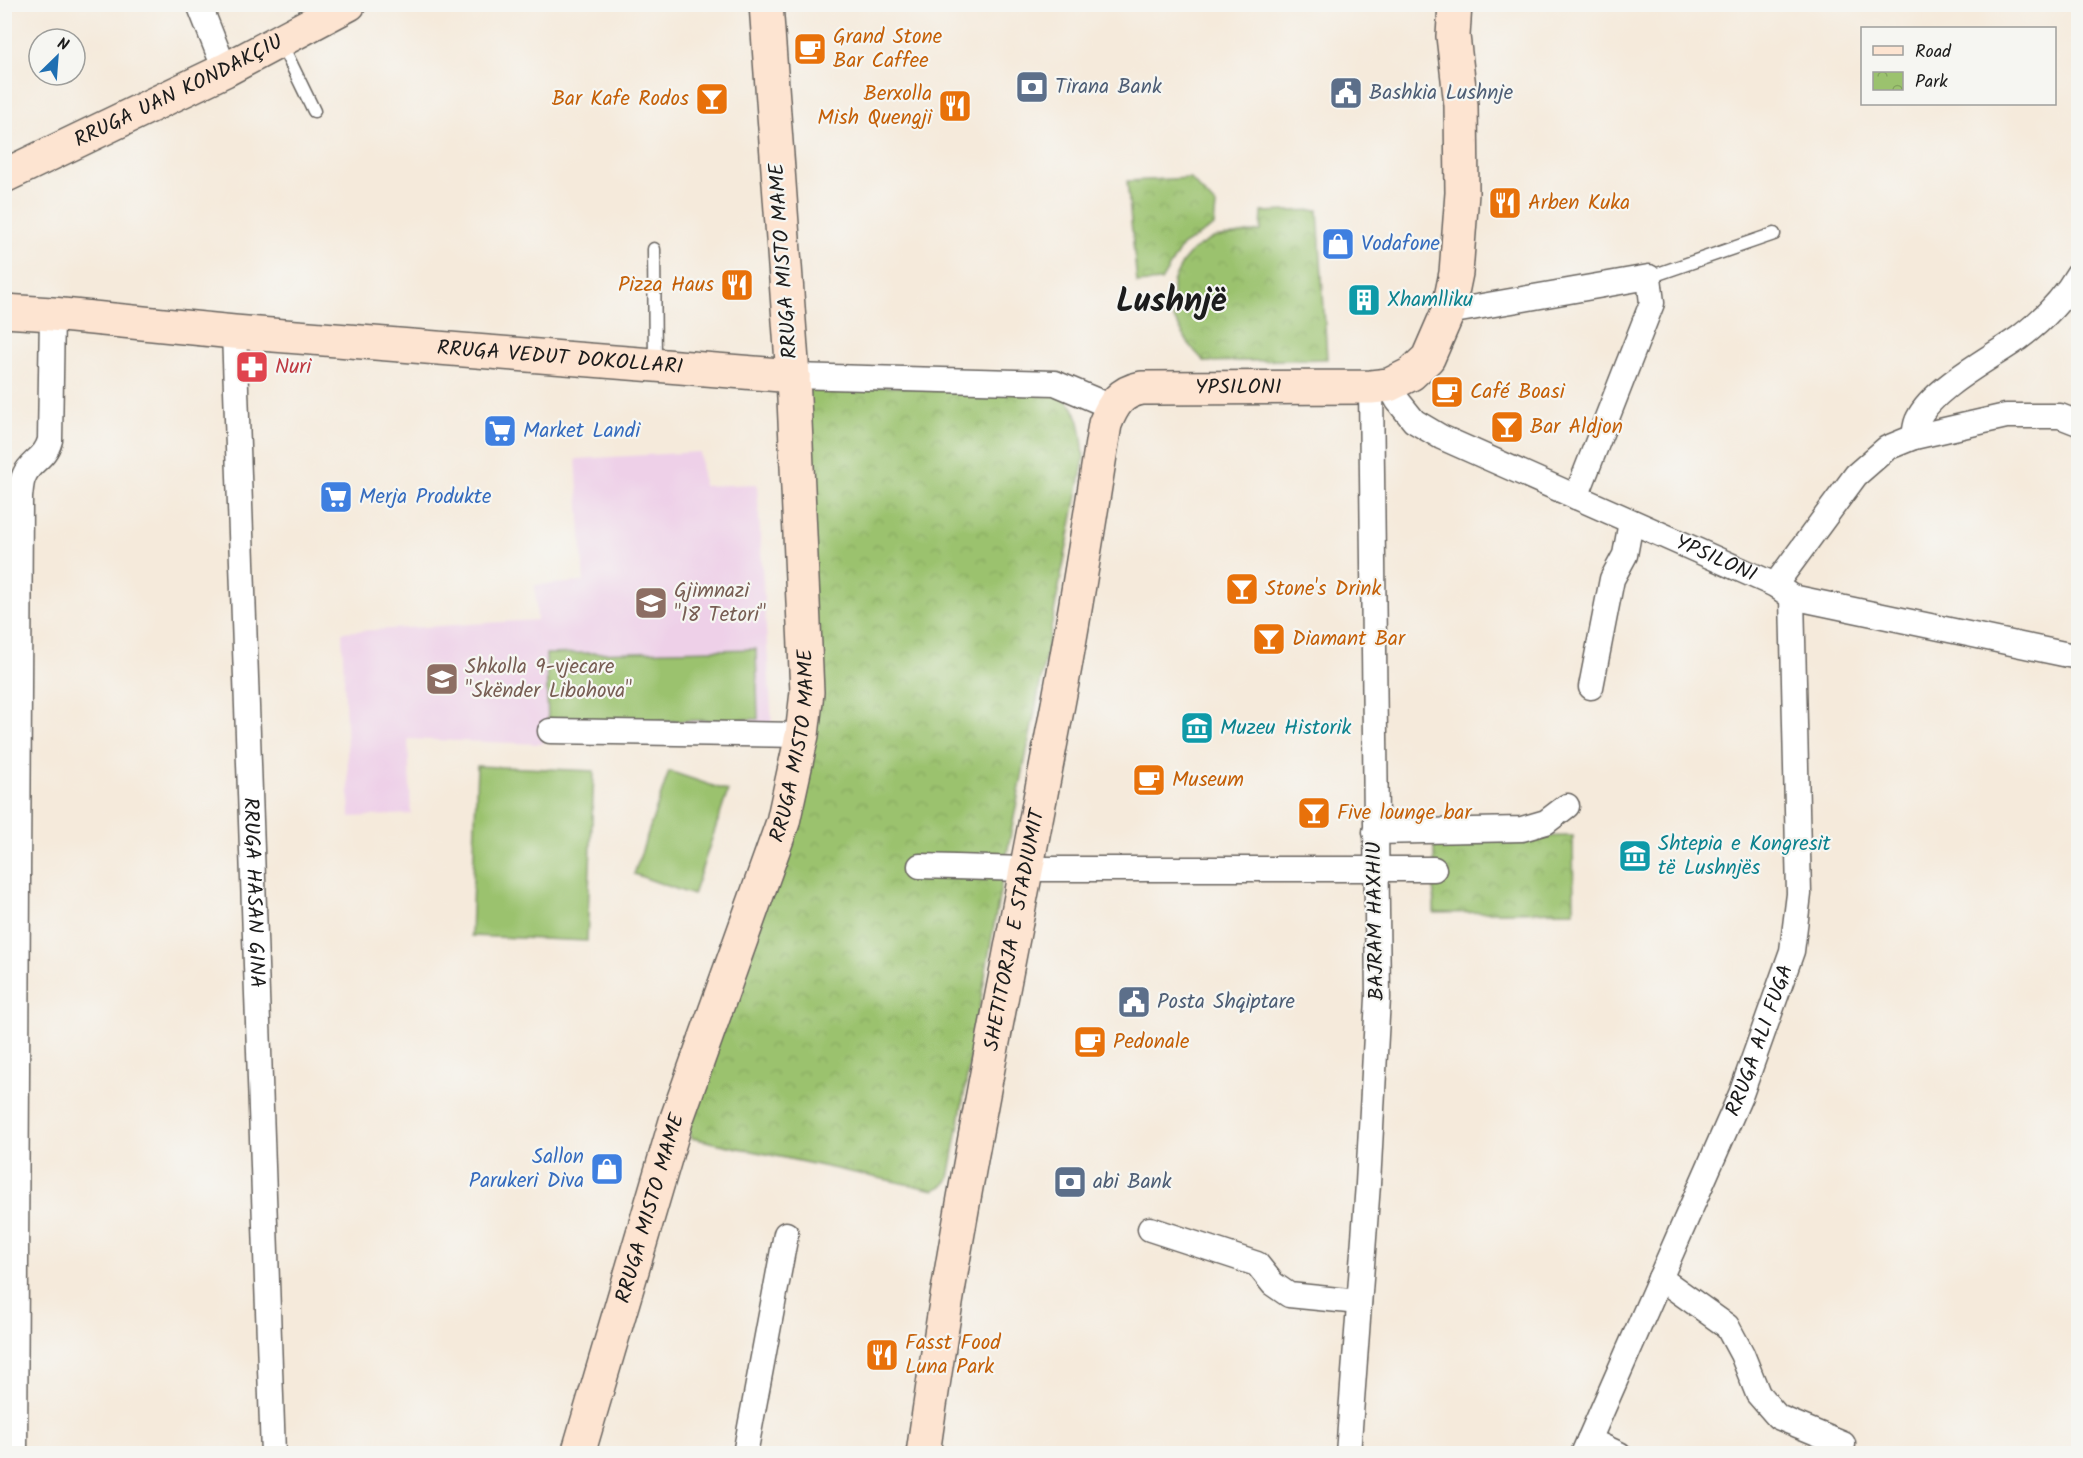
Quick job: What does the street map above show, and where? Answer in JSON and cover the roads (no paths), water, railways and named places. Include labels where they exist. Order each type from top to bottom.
[{"type":"main road","name":"RRUGA UAN KONDAKÇIU","points":[[4,176],[225,70],[350,4]]},
{"type":"main road","name":"RRUGA MISTO MAME","points":[[578,1454],[676,1121],[783,822],[802,735],[807,692],[793,376],[765,4]]},
{"type":"main road","points":[[1380,386],[1411,374],[1428,358],[1448,312],[1456,273],[1462,193],[1461,105],[1453,36],[1455,4]]},
{"type":"main road","name":"RRUGA VEDUT DOKOLLARI","points":[[4,311],[234,332],[793,376]]},
{"type":"main road","name":"YPSILONI","points":[[1112,406],[1120,396],[1131,390],[1142,388],[1380,386]]},
{"type":"main road","name":"SHETITORJA E STADIUMIT","points":[[923,1454],[936,1360],[1025,869],[1062,682],[1105,424],[1112,406]]},
{"type":"street","points":[[199,4],[225,70]]},
{"type":"street","points":[[1914,437],[1917,419],[1932,400],[1970,369],[2018,338],[2045,316],[2065,296],[2079,274]]},
{"type":"street","points":[[1448,312],[1649,277],[1652,303],[1576,497]]},
{"type":"street","points":[[15,1454],[20,496],[24,475],[47,451],[50,440],[52,314]]},
{"type":"street","name":"RRUGA HASAN GINA","points":[[234,332],[273,1454]]},
{"type":"street","name":"RRUGA VEDUT DOKOLLARI","points":[[793,376],[1055,382],[1112,406]]},
{"type":"street","name":"YPSILONI","points":[[1380,386],[1398,401],[1414,421],[1441,437],[1783,591],[2079,657]]},
{"type":"street","name":"BAJRAM HAXHIU","points":[[1348,1454],[1378,998],[1375,832],[1380,386]]},
{"type":"street","points":[[1783,591],[1856,475],[1887,448],[1914,437],[2006,416],[2060,416],[2079,423]]},
{"type":"street","points":[[1591,687],[1612,579],[1625,555],[1632,522]]},
{"type":"street","name":"RRUGA ALI FUGA","points":[[1586,1447],[1741,1094],[1792,951],[1799,894],[1783,591]]},
{"type":"street","points":[[550,730],[802,735]]},
{"type":"street","points":[[1375,832],[1522,829],[1546,822],[1567,806]]},
{"type":"street","points":[[920,866],[1025,869],[1434,869]]},
{"type":"street","points":[[1150,1230],[1257,1264],[1273,1284],[1289,1295],[1359,1302]]},
{"type":"street","points":[[745,1454],[786,1234]]},
{"type":"street","points":[[1660,1278],[1727,1326],[1742,1354],[1758,1394],[1779,1417],[1843,1444]]},
{"type":"street","points":[[1586,1447],[1619,1454]]},
{"type":"lane","points":[[280,42],[314,111]]},
{"type":"lane","points":[[1649,277],[1774,234]]},
{"type":"lane","points":[[654,249],[655,365]]},
{"type":"place","name":"Grand Stone Bar Caffee","points":[[810,49]]},
{"type":"place","name":"Tirana Bank","points":[[1032,87]]},
{"type":"place","name":"Bashkia Lushnje","points":[[1346,93]]},
{"type":"place","name":"Bar Kafe Rodos","points":[[712,99]]},
{"type":"place","name":"Berxolla Mish Quengji","points":[[955,106]]},
{"type":"place","name":"Arben Kuka","points":[[1505,203]]},
{"type":"place","name":"Vodafone","points":[[1338,244]]},
{"type":"place","name":"Pizza Haus","points":[[737,285]]},
{"type":"place","name":"Xhamlliku","points":[[1364,300]]},
{"type":"place","name":"Nuri","points":[[252,367]]},
{"type":"place","name":"Café Boasi","points":[[1447,392]]},
{"type":"place","name":"Bar Aldjon","points":[[1507,427]]},
{"type":"place","name":"Market Landi","points":[[500,431]]},
{"type":"place","name":"Merja Produkte","points":[[336,497]]},
{"type":"place","name":"Stone's Drink","points":[[1242,589]]},
{"type":"place","name":"Gjimnazi \"18 Tetori\"","points":[[651,603]]},
{"type":"place","name":"Diamant Bar","points":[[1269,639]]},
{"type":"place","name":"Shkolla 9-vjecare \"Skënder Libohova\"","points":[[442,679]]},
{"type":"place","name":"Muzeu Historik","points":[[1197,728]]},
{"type":"place","name":"Museum","points":[[1149,780]]},
{"type":"place","name":"Five lounge bar","points":[[1314,813]]},
{"type":"place","name":"Shtepia e Kongresit të Lushnjës","points":[[1635,856]]},
{"type":"place","name":"Posta Shqiptare","points":[[1134,1002]]},
{"type":"place","name":"Pedonale","points":[[1090,1042]]},
{"type":"place","name":"Sallon Parukeri Diva","points":[[607,1169]]},
{"type":"place","name":"abi Bank","points":[[1070,1182]]},
{"type":"place","name":"Fasst Food Luna Park","points":[[882,1355]]},
{"type":"district","name":"Lushnjë","points":[[1171,302]]}]
